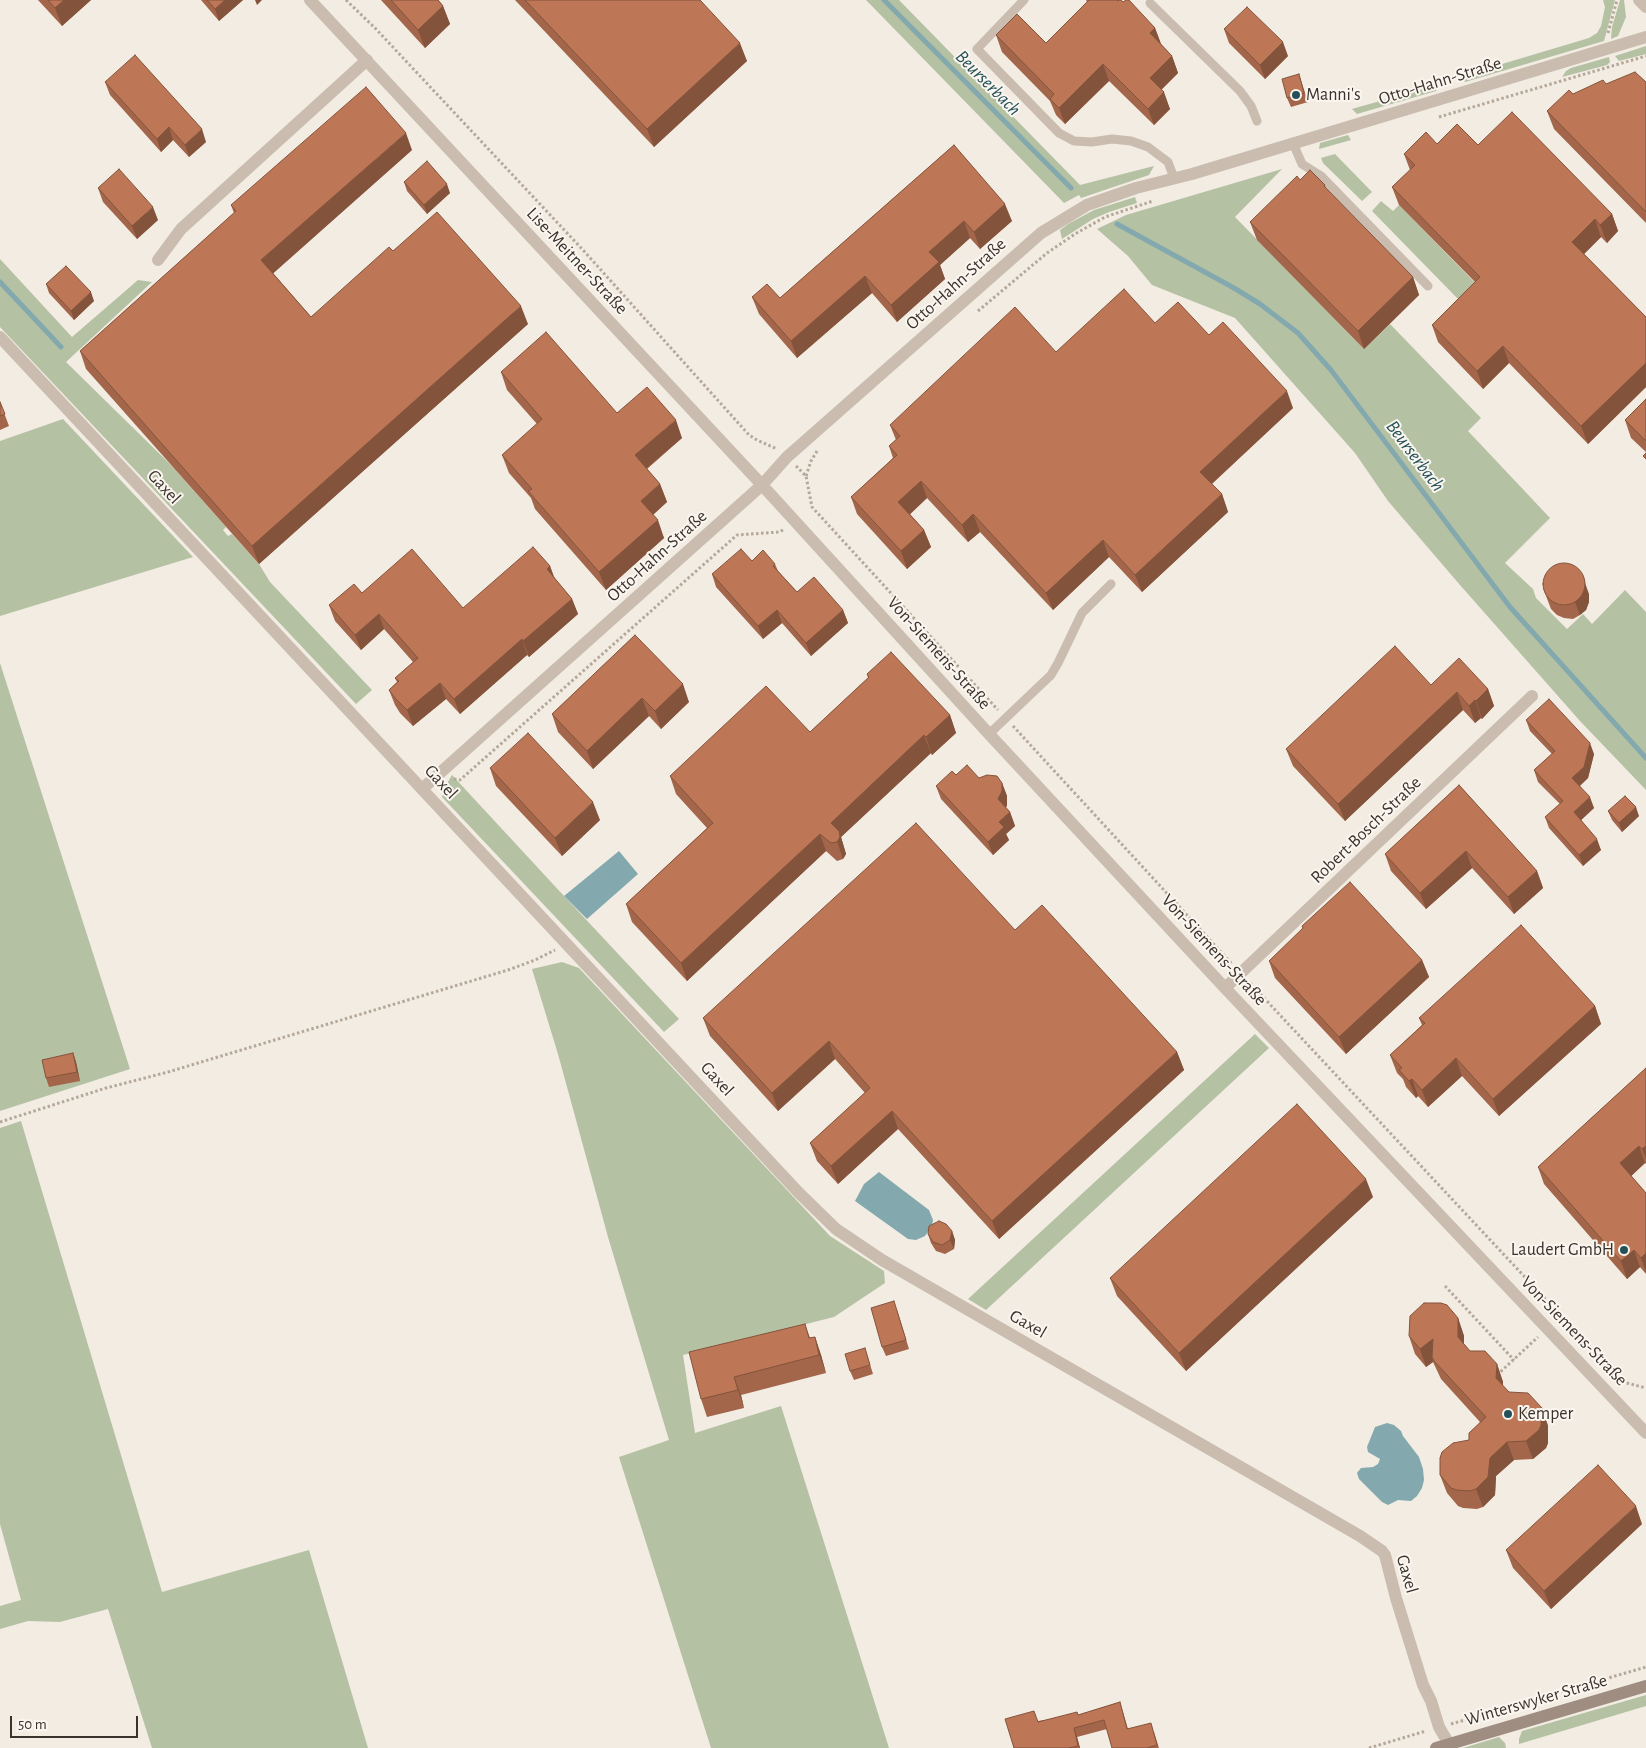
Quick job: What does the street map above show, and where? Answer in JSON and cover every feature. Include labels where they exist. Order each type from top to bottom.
[{"type":"street","name":"Lise-Meitner-Straße","points":[[310,0],[762,485]]},
{"type":"street","points":[[1639,0],[1646,8]]},
{"type":"street","name":"Otto-Hahn-Straße","points":[[422,788],[762,485],[787,458],[1041,233],[1087,205],[1136,188],[1294,143],[1646,37]]},
{"type":"street","points":[[158,260],[181,229],[367,60]]},
{"type":"street","name":"Gaxel","points":[[0,337],[799,1193],[836,1229],[890,1265],[1352,1531],[1382,1551],[1385,1555],[1396,1598],[1423,1685],[1431,1701],[1439,1727],[1449,1744]]},
{"type":"street","name":"Von-Siemens-Straße","points":[[762,485],[989,734],[1225,988],[1644,1427]]},
{"type":"street","name":"Robert-Bosch-Straße","points":[[1225,988],[1532,696]]},
{"type":"street","name":"Winterswyker Straße","points":[[1436,1748],[1646,1686]]},
{"type":"lane","points":[[1024,0],[977,49],[1059,133],[1074,140],[1092,142],[1112,139],[1131,141],[1148,147],[1168,162],[1174,178]]},
{"type":"lane","points":[[1150,3],[1240,91],[1251,106],[1257,121]]},
{"type":"lane","points":[[1294,143],[1302,164],[1321,176],[1428,286]]},
{"type":"lane","points":[[989,734],[1051,675],[1082,613],[1111,584]]},
{"type":"path","points":[[346,0],[376,28],[750,435],[779,450]]},
{"type":"path","points":[[1607,38],[1617,0]]},
{"type":"path","points":[[1432,118],[1646,56]]},
{"type":"path","points":[[976,312],[1047,253],[1075,234],[1105,217],[1162,198]]},
{"type":"path","points":[[818,448],[806,476],[812,507],[1241,974],[1623,1382],[1646,1388]]},
{"type":"path","points":[[794,464],[806,476]]},
{"type":"path","points":[[436,776],[460,780],[737,535],[779,532],[798,523],[812,507]]},
{"type":"path","points":[[0,1122],[106,1088],[168,1072],[508,970],[535,960],[565,943]]},
{"type":"path","points":[[1445,1286],[1514,1360]]},
{"type":"path","points":[[1497,1375],[1548,1328]]},
{"type":"path","points":[[1369,1748],[1646,1667]]},
{"type":"green space","points":[[866,0],[899,0],[1080,185],[1154,166],[1149,175],[1081,198],[1079,195],[1064,203]]},
{"type":"green space","points":[[1603,0],[1615,0],[1604,41],[1465,82],[1460,79],[1462,76],[1589,38],[1597,33],[1601,26],[1605,7]]},
{"type":"green space","points":[[1620,0],[1624,0],[1626,17],[1618,36],[1611,39],[1612,27]]},
{"type":"green space","points":[[1646,46],[1646,54],[1619,61],[1615,56]]},
{"type":"green space","points":[[1609,57],[1610,62],[1607,65],[1562,77],[1571,68]]},
{"type":"green space","points":[[1436,85],[1439,86],[1436,91],[1357,114],[1352,109]]},
{"type":"green space","points":[[1348,135],[1351,140],[1319,149],[1320,143]]},
{"type":"green space","points":[[1335,154],[1372,192],[1362,201],[1323,163],[1321,158]]},
{"type":"green space","points":[[1282,169],[1235,217],[1364,349],[1390,324],[1481,418],[1468,431],[1550,518],[1505,563],[1533,589],[1536,598],[1567,629],[1583,614],[1592,624],[1625,590],[1646,612],[1646,790],[1580,721],[1460,585],[1388,501],[1355,453],[1235,318],[1152,285],[1128,256],[1097,229],[1126,215]]},
{"type":"green space","points":[[1135,197],[1137,203],[1093,219],[1062,239],[1060,230],[1068,224],[1094,210]]},
{"type":"green space","points":[[1381,201],[1393,211],[1399,205],[1523,332],[1457,298],[1372,211]]},
{"type":"green space","points":[[0,259],[72,337],[138,280],[152,282],[66,362],[171,465],[226,527],[223,530],[228,536],[232,534],[259,564],[270,582],[372,690],[356,704],[0,327]]},
{"type":"green space","points":[[63,419],[193,557],[0,616],[0,441]]},
{"type":"green space","points":[[0,663],[130,1069],[0,1111]]},
{"type":"green space","points":[[452,775],[679,1019],[664,1032],[442,797]]},
{"type":"green space","points":[[562,962],[579,968],[830,1236],[884,1271],[885,1283],[834,1317],[683,1355],[695,1433],[781,1406],[889,1748],[711,1748],[619,1457],[669,1440],[608,1237],[558,1054],[532,969]]},
{"type":"green space","points":[[1255,1034],[1269,1048],[986,1310],[968,1299]]},
{"type":"green space","points":[[21,1121],[162,1592],[309,1550],[368,1748],[152,1748],[108,1609],[60,1622],[28,1621],[0,1629],[0,1606],[21,1600],[0,1524],[0,1128]]},
{"type":"green space","points":[[1646,1695],[1646,1706],[1519,1744],[1522,1731]]},
{"type":"green space","points":[[1499,1737],[1505,1743],[1506,1748],[1463,1748]]},
{"type":"water","points":[[619,851],[638,874],[587,919],[564,896]]},
{"type":"water","points":[[879,1172],[929,1210],[933,1220],[932,1226],[925,1236],[916,1240],[908,1239],[855,1201],[864,1184]]},
{"type":"water","points":[[1387,1423],[1394,1425],[1401,1431],[1419,1457],[1424,1480],[1422,1488],[1411,1501],[1398,1500],[1388,1505],[1382,1502],[1359,1479],[1357,1473],[1361,1468],[1373,1467],[1378,1464],[1380,1459],[1368,1452],[1367,1447],[1375,1427]]},
{"type":"building","points":[[48,0],[64,0],[55,8]]},
{"type":"building","points":[[207,0],[225,0],[215,9]]},
{"type":"building","points":[[391,0],[438,0],[443,6],[418,30]]},
{"type":"building","points":[[525,0],[700,0],[740,43],[647,129]]},
{"type":"building","points":[[1089,0],[1121,0],[1123,2],[1129,0],[1155,28],[1150,33],[1172,56],[1150,78],[1164,92],[1148,109],[1103,64],[1059,108],[1050,99],[1054,94],[996,35],[1017,14],[1046,43]]},
{"type":"building","points":[[1247,7],[1283,42],[1260,65],[1224,29]]},
{"type":"building","points":[[135,55],[202,129],[185,145],[169,127],[157,139],[105,82]]},
{"type":"building","points":[[1635,72],[1646,82],[1646,212],[1547,111],[1569,90],[1573,94],[1603,80],[1606,84]]},
{"type":"building","points":[[1299,74],[1304,93],[1287,98],[1282,79]]},
{"type":"building","points":[[366,87],[406,133],[261,260],[311,317],[389,247],[393,251],[437,212],[521,306],[252,546],[80,351],[236,211],[231,205]]},
{"type":"building","points":[[1512,112],[1612,214],[1600,225],[1595,219],[1572,242],[1646,317],[1646,363],[1581,426],[1503,346],[1477,371],[1432,325],[1480,277],[1392,187],[1415,165],[1404,154],[1426,132],[1437,144],[1457,124],[1478,145]]},
{"type":"building","points":[[954,145],[1005,204],[974,232],[964,221],[929,252],[939,262],[891,305],[865,276],[791,341],[752,297],[767,284],[780,298]]},
{"type":"building","points":[[427,161],[447,184],[424,205],[404,182]]},
{"type":"building","points":[[119,169],[153,207],[132,226],[98,188]]},
{"type":"building","points":[[1310,170],[1413,277],[1358,331],[1250,222],[1297,176],[1300,180]]},
{"type":"building","points":[[66,266],[91,292],[71,311],[46,284]]},
{"type":"building","points":[[1124,289],[1155,323],[1178,302],[1209,335],[1223,322],[1287,391],[1200,472],[1222,494],[1135,575],[1103,540],[1046,593],[973,514],[962,525],[921,481],[898,502],[924,530],[901,551],[851,497],[897,455],[889,446],[900,436],[890,425],[1015,307],[1056,352]]},
{"type":"building","points":[[546,332],[617,413],[647,387],[676,420],[635,455],[660,484],[641,501],[658,520],[599,572],[528,491],[532,489],[502,455],[542,419],[501,372]]},
{"type":"building","points":[[1646,399],[1646,441],[1625,420]]},
{"type":"building","points":[[0,402],[5,414],[0,416]]},
{"type":"building","points":[[533,547],[550,566],[547,569],[572,599],[523,641],[522,639],[454,699],[440,683],[407,710],[389,690],[399,681],[395,678],[418,658],[379,614],[355,635],[329,605],[354,584],[362,593],[412,549],[463,608]]},
{"type":"building","points":[[741,549],[752,561],[763,550],[775,564],[773,566],[797,592],[814,577],[843,610],[806,643],[777,610],[758,626],[712,574]]},
{"type":"building","points":[[1560,563],[1568,563],[1579,569],[1585,584],[1579,599],[1568,605],[1560,605],[1549,599],[1543,588],[1543,580],[1549,569]]},
{"type":"building","points":[[635,635],[683,684],[655,711],[642,698],[587,751],[552,714]]},
{"type":"building","points":[[1395,646],[1431,685],[1459,658],[1488,689],[1469,706],[1457,692],[1338,804],[1286,749]]},
{"type":"building","points":[[891,652],[950,715],[926,737],[924,735],[831,823],[839,831],[840,837],[837,842],[831,843],[820,834],[681,963],[626,904],[713,823],[670,776],[766,686],[810,732],[869,677],[867,674]]},
{"type":"building","points":[[1549,699],[1590,743],[1584,767],[1572,778],[1590,797],[1574,812],[1597,839],[1579,855],[1545,817],[1563,801],[1534,770],[1555,751],[1526,720]]},
{"type":"building","points":[[528,733],[593,802],[555,838],[490,768]]},
{"type":"building","points":[[967,765],[979,778],[987,775],[997,776],[1002,783],[1002,791],[998,799],[1010,812],[999,822],[1004,827],[988,842],[936,786],[952,771],[956,775]]},
{"type":"building","points":[[1459,785],[1537,871],[1508,897],[1466,851],[1420,893],[1385,854]]},
{"type":"building","points":[[1625,796],[1636,807],[1619,823],[1608,811]]},
{"type":"building","points":[[916,823],[1015,930],[1042,905],[1177,1052],[992,1221],[892,1111],[831,1166],[810,1143],[870,1088],[829,1041],[772,1093],[703,1018]]},
{"type":"building","points":[[1350,882],[1422,960],[1339,1037],[1269,961],[1303,928],[1302,926]]},
{"type":"building","points":[[1521,925],[1595,1006],[1493,1099],[1456,1058],[1422,1090],[1412,1079],[1409,1081],[1399,1070],[1402,1068],[1390,1055],[1425,1023],[1419,1018]]},
{"type":"building","points":[[73,1053],[77,1072],[46,1078],[42,1060]]},
{"type":"building","points":[[1646,1068],[1646,1146],[1642,1149],[1639,1146],[1620,1163],[1646,1193],[1646,1253],[1641,1258],[1634,1250],[1621,1261],[1538,1167]]},
{"type":"building","points":[[1297,1104],[1366,1179],[1179,1353],[1110,1278]]},
{"type":"building","points":[[939,1221],[946,1224],[952,1231],[950,1240],[942,1245],[933,1242],[928,1234],[929,1226]]},
{"type":"building","points":[[894,1301],[906,1340],[882,1347],[871,1308]]},
{"type":"building","name":"Kemper","points":[[1424,1303],[1447,1305],[1458,1318],[1458,1337],[1470,1351],[1485,1351],[1497,1364],[1496,1378],[1509,1392],[1528,1393],[1542,1408],[1539,1430],[1526,1441],[1507,1442],[1490,1458],[1488,1477],[1476,1489],[1470,1491],[1451,1488],[1440,1475],[1440,1458],[1442,1452],[1453,1443],[1469,1440],[1469,1433],[1486,1417],[1434,1361],[1432,1357],[1433,1339],[1420,1349],[1409,1336],[1410,1316]]},
{"type":"building","points":[[805,1324],[809,1338],[815,1337],[819,1355],[734,1377],[738,1390],[701,1399],[689,1352]]},
{"type":"building","points":[[865,1348],[870,1365],[850,1371],[845,1354]]},
{"type":"building","points":[[1598,1465],[1636,1506],[1544,1591],[1506,1550]]},
{"type":"building","points":[[1120,1702],[1127,1729],[1151,1723],[1157,1745],[1147,1748],[1112,1748],[1104,1720],[1074,1728],[1078,1746],[1068,1748],[1014,1748],[1005,1719],[1034,1711],[1038,1722],[1077,1712],[1078,1715]]},
{"type":"waterway","name":"Beurserbach","points":[[884,0],[1071,188]]},
{"type":"waterway","name":"Beurserbach","points":[[1117,224],[1234,288],[1260,304],[1298,333],[1331,370],[1510,607],[1646,758]]},
{"type":"waterway","points":[[0,282],[61,347]]},
{"type":"place","name":"Manni's","points":[[1296,95]]},
{"type":"place","name":"Laudert GmbH","points":[[1624,1250]]},
{"type":"place","name":"Kemper","points":[[1508,1414]]}]
